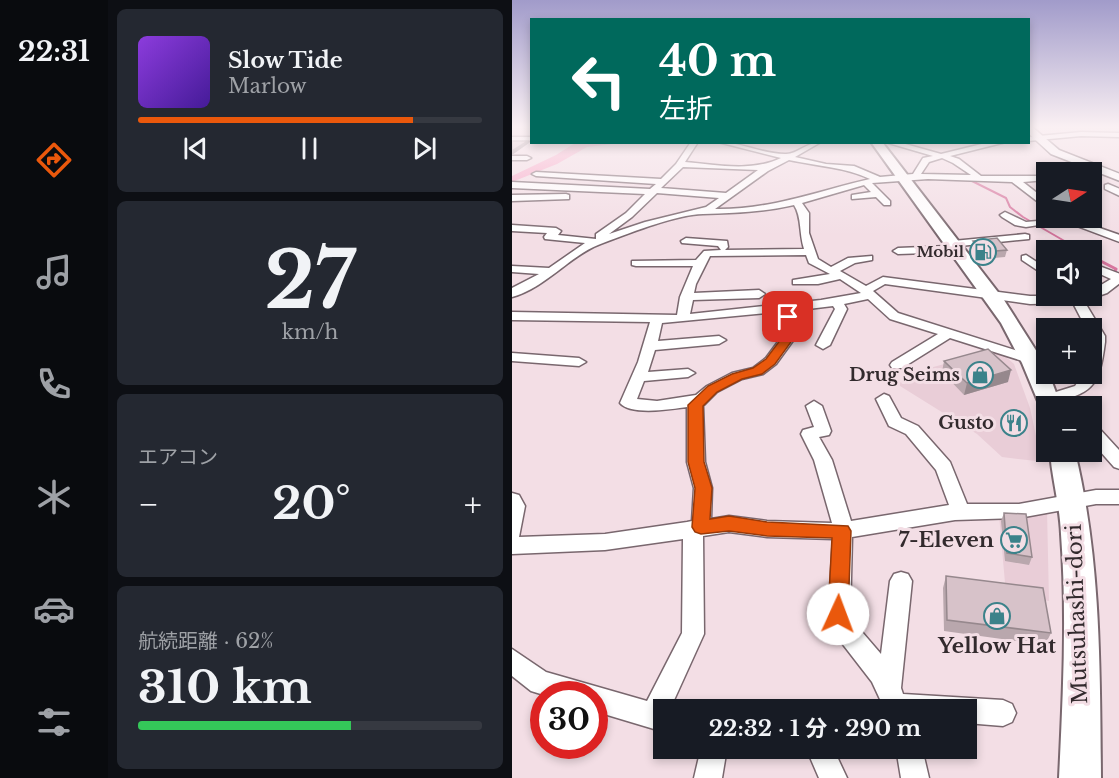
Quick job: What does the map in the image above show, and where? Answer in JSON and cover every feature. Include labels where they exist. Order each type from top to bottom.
[{"type":"main road","points":[[895,162],[909,177],[955,247],[994,297],[1032,360],[1046,396]]},
{"type":"main road","name":"Mutsuhashi-dori","points":[[1064,462],[1072,501],[1078,559],[1080,778]]},
{"type":"street","points":[[704,211],[777,162]]},
{"type":"street","points":[[810,162],[854,168],[880,180]]},
{"type":"street","points":[[909,177],[924,162]]},
{"type":"street","points":[[958,162],[977,176]]},
{"type":"street","points":[[512,293],[552,272],[629,215],[680,164],[719,168],[767,168]]},
{"type":"street","points":[[536,174],[662,182]]},
{"type":"street","points":[[512,228],[556,231],[550,237],[592,242],[647,224],[704,211],[746,211],[880,180],[909,177],[977,176],[1036,178]]},
{"type":"street","points":[[1014,179],[1036,197]]},
{"type":"street","points":[[1115,179],[1120,193]]},
{"type":"street","points":[[867,183],[887,203]]},
{"type":"street","points":[[512,185],[729,196]]},
{"type":"street","points":[[856,197],[879,194]]},
{"type":"street","points":[[512,198],[566,197]]},
{"type":"street","points":[[796,201],[804,213],[803,226],[809,252],[816,264],[841,274],[869,292],[894,316],[1032,360]]},
{"type":"street","points":[[1005,214],[1012,222],[1022,226],[1036,224]]},
{"type":"street","points":[[1087,228],[1120,239]]},
{"type":"street","points":[[898,252],[1025,237]]},
{"type":"street","points":[[686,241],[723,243],[722,253]]},
{"type":"street","points":[[683,318],[686,297],[703,255],[809,252]]},
{"type":"street","points":[[841,274],[845,262],[868,258]]},
{"type":"street","points":[[1026,258],[1036,266]]},
{"type":"street","points":[[636,263],[700,263]]},
{"type":"street","points":[[512,269],[552,272]]},
{"type":"street","points":[[1102,270],[1116,276],[1106,289]]},
{"type":"street","points":[[797,282],[818,281],[841,274],[994,297],[1036,300]]},
{"type":"street","points":[[512,316],[683,318],[836,302],[869,292],[883,280]]},
{"type":"street","points":[[686,297],[759,294]]},
{"type":"street","points":[[823,345],[841,309],[836,302]]},
{"type":"street","points":[[1068,396],[1085,387],[1091,377],[1098,336],[1085,317],[1086,306]]},
{"type":"street","points":[[666,699],[693,634],[697,528],[703,488],[696,462],[695,405],[712,389],[737,376],[758,371],[771,362],[793,331],[788,317],[796,307]]},
{"type":"street","points":[[657,319],[640,376],[628,403],[657,406],[699,400]]},
{"type":"street","points":[[897,365],[949,333]]},
{"type":"street","points":[[650,346],[719,340]]},
{"type":"street","points":[[512,357],[579,362]]},
{"type":"street","points":[[640,376],[688,372]]},
{"type":"street","points":[[884,399],[895,422],[912,430],[944,467],[961,512]]},
{"type":"street","points":[[814,406],[823,431],[809,434],[822,460],[843,526],[839,621],[881,673],[894,699]]},
{"type":"street","points":[[1102,443],[1120,463]]},
{"type":"street","points":[[512,546],[605,542],[729,524],[767,529],[842,531],[961,512],[1019,511],[1072,501],[1120,497]]},
{"type":"street","points":[[512,500],[516,506],[512,532]]},
{"type":"street","points":[[895,699],[901,581]]},
{"type":"street","points":[[512,661],[539,681]]},
{"type":"street","points":[[608,702],[653,715]]},
{"type":"street","points":[[977,711],[1003,713]]},
{"type":"street","points":[[708,778],[712,759]]},
{"type":"street","points":[[824,759],[833,778]]},
{"type":"street","points":[[911,759],[915,778]]},
{"type":"shaded area","points":[[541,162],[560,162],[512,182],[512,176]]},
{"type":"shaded area","points":[[992,351],[1005,356],[1014,364],[1030,408],[1036,436],[1036,461],[1002,457],[977,434],[900,386],[899,383],[926,369]]},
{"type":"shaded area","points":[[1047,510],[1049,601],[1006,594],[999,515]]},
{"type":"building","points":[[997,238],[1007,250],[983,252],[973,241]]},
{"type":"building","points":[[988,349],[1011,370],[967,383],[944,361]]},
{"type":"building","name":"7-Eleven","points":[[1004,513],[1026,514],[1032,557],[1007,553]]},
{"type":"building","points":[[946,576],[1043,588],[1051,633],[947,620]]},
{"type":"waterway","points":[[970,180],[976,182]]},
{"type":"waterway","points":[[972,181],[1006,198],[1010,207],[1023,217],[1063,240]]},
{"type":"waterway","points":[[1102,262],[1116,269],[1113,275]]},
{"type":"place","name":"Mobil","points":[[983,252]]},
{"type":"place","name":"Drug Seims","points":[[980,375]]},
{"type":"place","name":"Gusto","points":[[1014,423]]},
{"type":"place","name":"7-Eleven","points":[[1014,540]]},
{"type":"place","name":"Yellow Hat","points":[[997,616]]},
{"type":"route","points":[[788,317],[793,331],[771,362],[758,371],[737,376],[712,389],[695,405],[696,462],[703,488],[701,527],[729,524],[767,529],[842,531],[838,614]]}]
